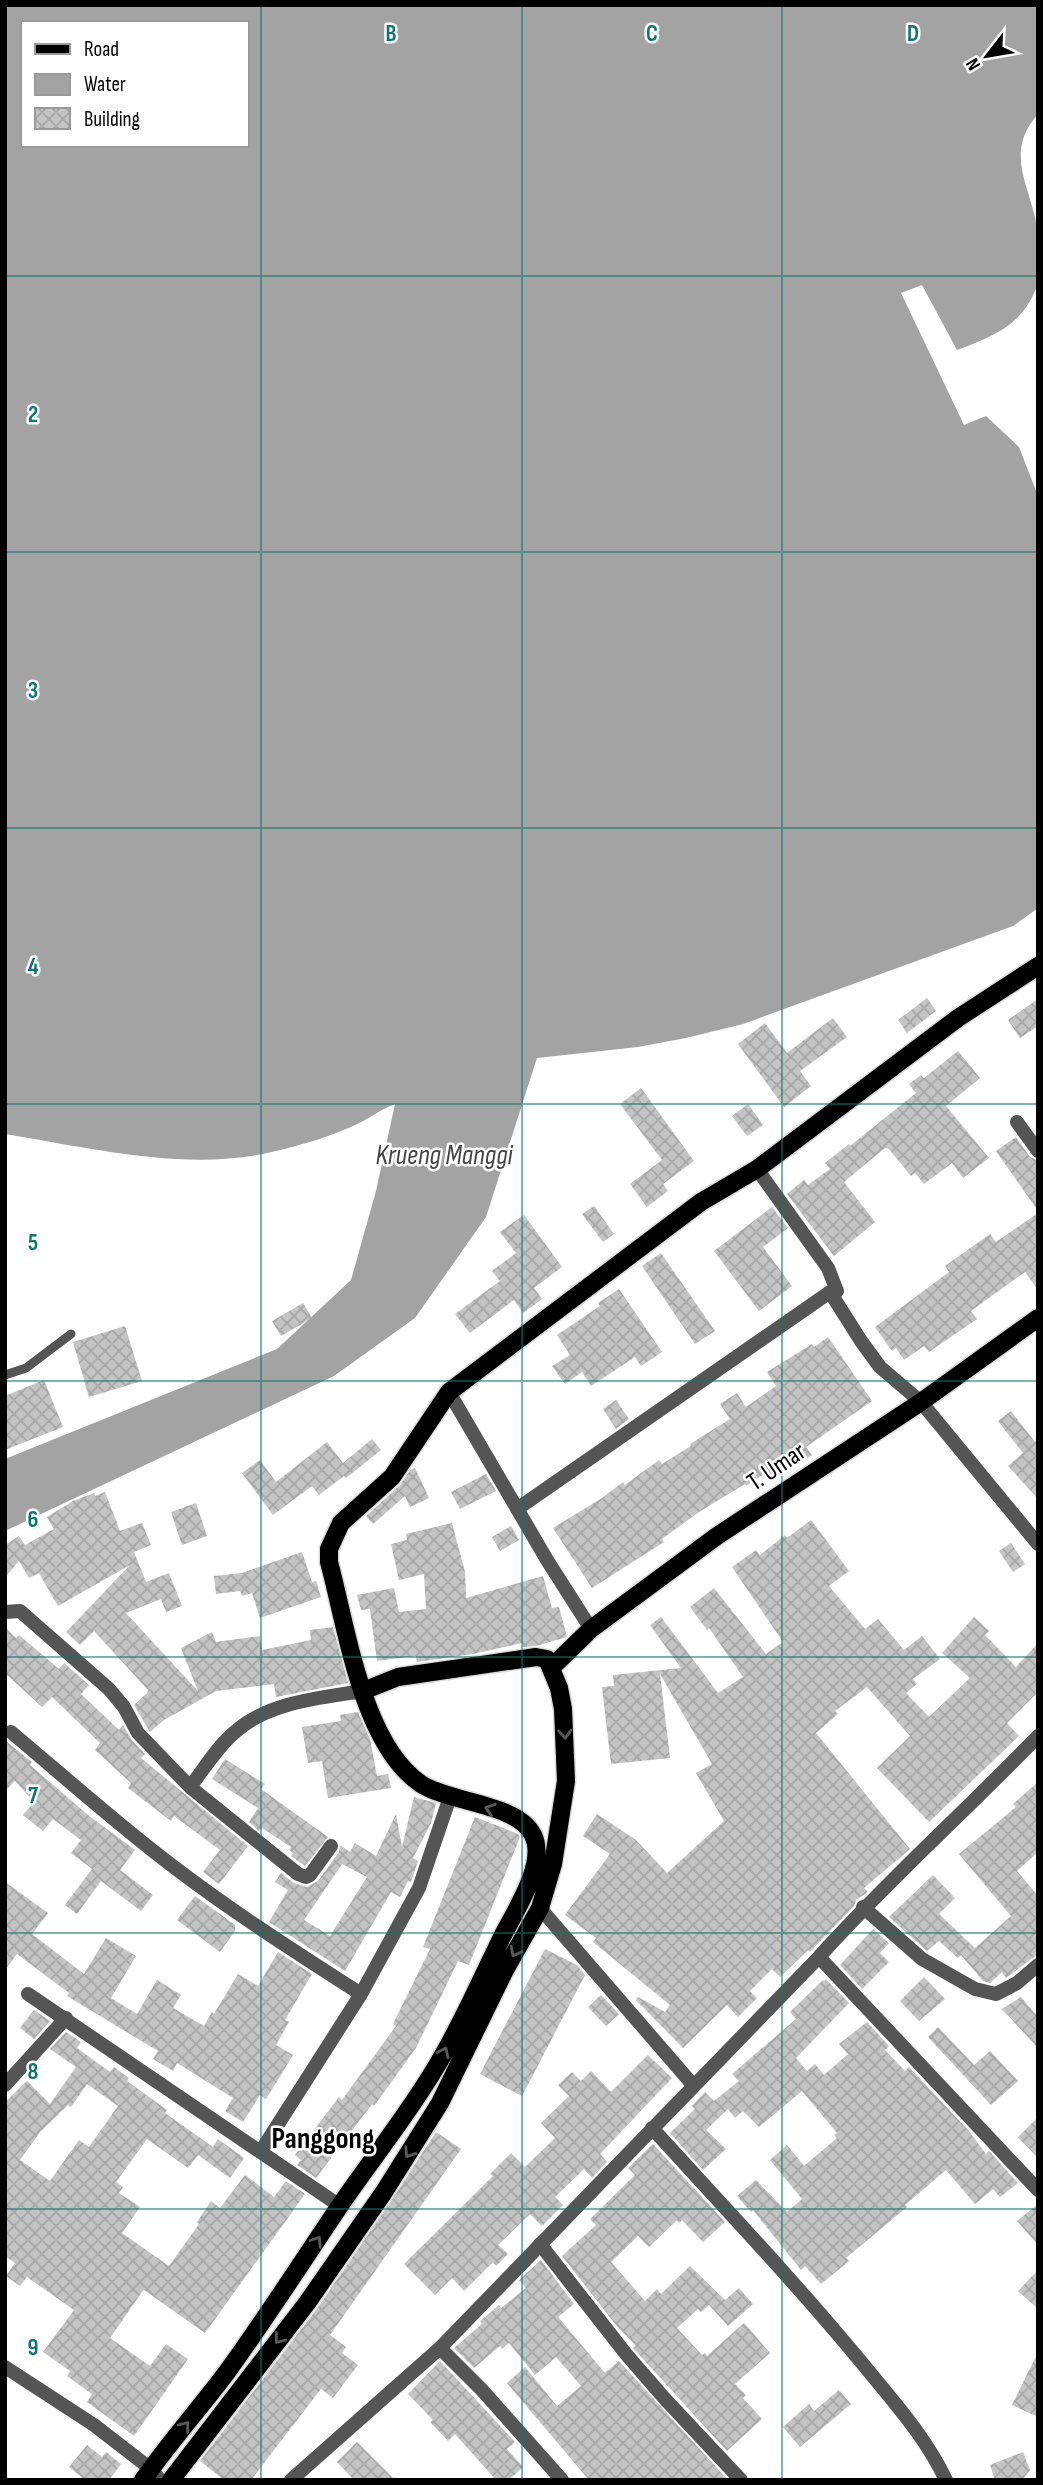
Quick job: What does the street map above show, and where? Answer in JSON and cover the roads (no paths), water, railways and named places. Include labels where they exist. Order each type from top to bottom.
[{"type":"main road","points":[[151,2476],[399,2125],[438,2065],[480,1986],[519,1905],[537,1860],[534,1836],[524,1824],[504,1813],[450,1797],[422,1784],[398,1763],[374,1721],[363,1691],[329,1562],[329,1549],[341,1523],[392,1477],[449,1392],[701,1202],[757,1169],[958,1018],[1038,967]]},
{"type":"main road","name":"T. Umar","points":[[551,1668],[565,1651],[591,1629],[717,1536],[921,1402],[1038,1318]]},
{"type":"main road","points":[[171,2480],[307,2303],[391,2181],[440,2103],[505,1970],[540,1908],[553,1864],[566,1781],[564,1709],[547,1659],[536,1657],[398,1677],[363,1691]]},
{"type":"street","points":[[1017,1122],[1038,1151]]},
{"type":"street","points":[[517,1509],[830,1292],[837,1291],[828,1268],[757,1169]]},
{"type":"street","points":[[830,1292],[880,1367],[921,1402],[1038,1544]]},
{"type":"street","points":[[449,1392],[591,1629]]},
{"type":"street","points":[[5,1612],[20,1611],[27,1616],[49,1639],[108,1689],[124,1707],[138,1733],[190,1787],[304,1877],[313,1873],[331,1846]]},
{"type":"street","points":[[190,1787],[231,1736],[265,1713],[363,1691]]},
{"type":"street","points":[[11,1732],[180,1871],[274,1938],[361,1994]]},
{"type":"street","points":[[292,2480],[440,2348],[819,1957],[863,1907],[1038,1736]]},
{"type":"street","points":[[261,2151],[361,1994],[419,1888],[450,1797]]},
{"type":"street","points":[[863,1907],[922,1959],[975,1989],[996,1994],[1017,1983],[1038,1965]]},
{"type":"street","points":[[540,1908],[693,2084]]},
{"type":"street","points":[[819,1957],[1038,2190]]},
{"type":"street","points":[[28,1994],[340,2206]]},
{"type":"street","points":[[5,2085],[66,2018]]},
{"type":"street","points":[[652,2129],[775,2262],[846,2344],[918,2431],[946,2480]]},
{"type":"street","points":[[540,2244],[634,2363],[741,2480]]},
{"type":"street","points":[[440,2348],[482,2390],[562,2480]]},
{"type":"street","points":[[5,2367],[93,2425],[151,2476]]},
{"type":"lane","points":[[5,1376],[26,1368],[71,1334]]},
{"type":"water","name":"Krueng Manggi","points":[[5,5],[1038,5],[1038,114],[1022,142],[1021,156],[1038,235],[1038,283],[1032,297],[1025,309],[1006,327],[957,350],[922,285],[901,293],[964,425],[986,416],[1019,447],[1038,496],[1038,908],[1013,926],[743,1024],[638,1047],[537,1058],[486,1217],[415,1318],[334,1376],[5,1531],[5,1459],[277,1349],[351,1280],[376,1191],[395,1104],[358,1124],[325,1137],[286,1149],[243,1157],[176,1159],[106,1151],[5,1134]]},
{"type":"district","name":"Panggong","points":[[323,2138]]}]
